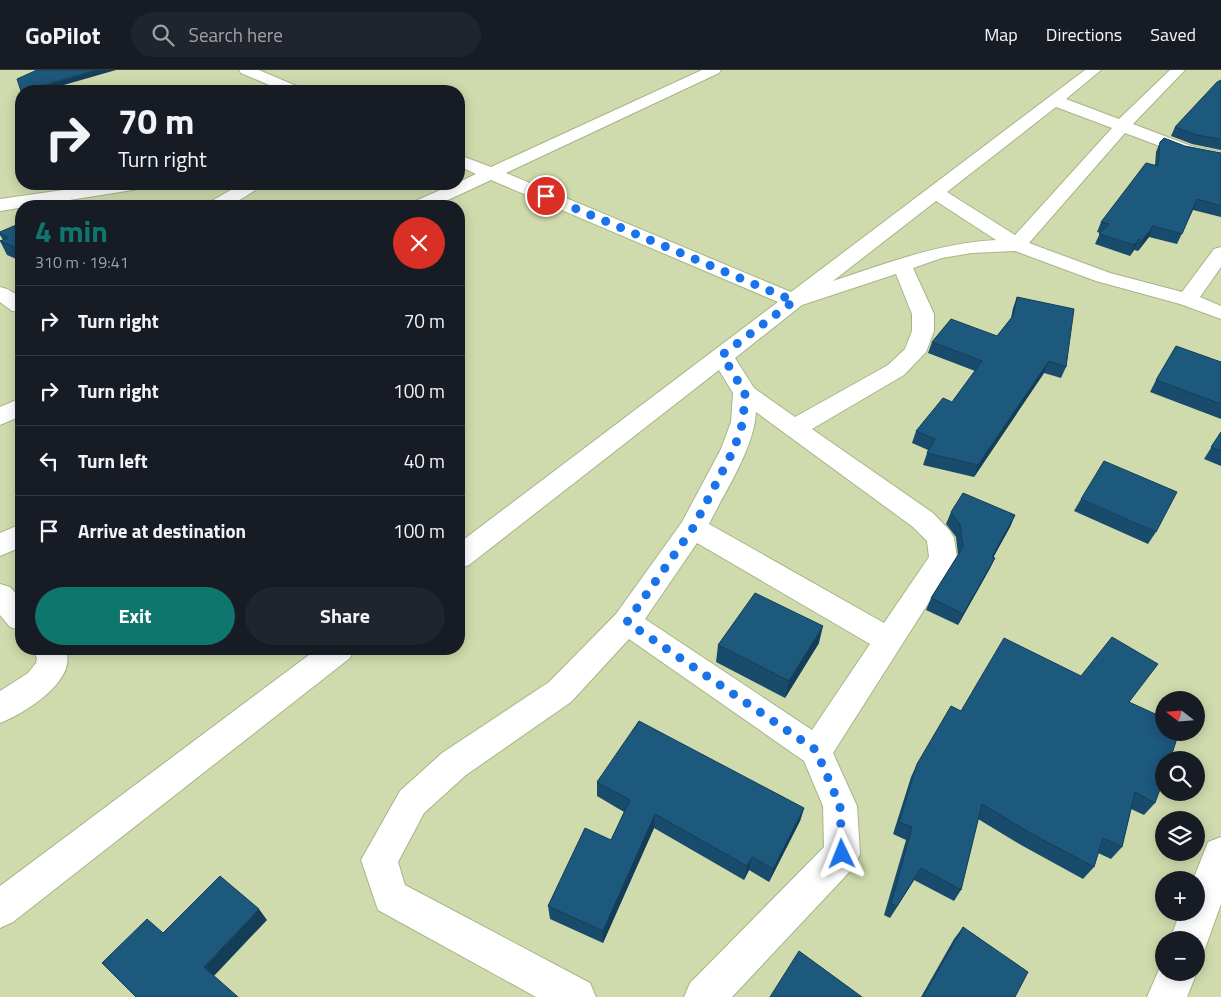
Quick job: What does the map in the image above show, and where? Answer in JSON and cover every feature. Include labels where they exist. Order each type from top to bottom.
[{"type":"street","points":[[246,70],[282,85]]},
{"type":"street","points":[[465,186],[714,70]]},
{"type":"street","points":[[465,553],[1094,70]]},
{"type":"street","points":[[465,162],[794,301],[938,253],[972,247],[1017,245],[1122,126],[1178,70]]},
{"type":"street","points":[[1054,101],[1187,150],[1221,157]]},
{"type":"street","points":[[35,200],[101,190]]},
{"type":"street","points":[[227,200],[243,190]]},
{"type":"street","points":[[434,200],[457,190]]},
{"type":"street","points":[[935,192],[1017,245],[1103,277],[1187,300],[1221,313]]},
{"type":"street","points":[[49,200],[56,197]]},
{"type":"street","points":[[0,205],[15,203]]},
{"type":"street","points":[[0,221],[15,215]]},
{"type":"street","points":[[1187,300],[1221,253]]},
{"type":"street","points":[[794,428],[896,370],[915,352],[923,331],[923,314],[902,265]]},
{"type":"street","points":[[0,293],[15,302]]},
{"type":"street","points":[[0,316],[15,309]]},
{"type":"street","points":[[722,355],[745,393],[923,520],[940,538],[943,558],[816,750]]},
{"type":"street","points":[[576,997],[391,897],[379,860],[412,802],[454,764],[560,692],[627,622],[693,528],[734,449],[743,422],[745,393]]},
{"type":"street","points":[[0,417],[15,409]]},
{"type":"street","points":[[693,528],[889,640]]},
{"type":"street","points":[[0,546],[15,537]]},
{"type":"street","points":[[0,595],[15,612]]},
{"type":"street","points":[[627,622],[816,750],[840,806],[842,854],[704,997]]},
{"type":"street","points":[[0,709],[39,682],[52,667],[52,655]]},
{"type":"street","points":[[0,909],[331,655]]},
{"type":"street","points":[[1192,931],[1221,854]]},
{"type":"street","points":[[1167,997],[1173,981]]},
{"type":"building","points":[[37,70],[97,70],[43,85],[19,85],[17,79]]},
{"type":"building","points":[[1221,80],[1221,139],[1196,135],[1175,127],[1217,82]]},
{"type":"building","points":[[1164,138],[1185,146],[1221,153],[1221,206],[1197,199],[1182,234],[1153,226],[1142,241],[1139,239],[1134,245],[1099,234],[1109,224],[1101,222],[1146,163],[1158,166],[1160,142]]},
{"type":"building","points":[[15,226],[15,247],[0,241],[8,238],[0,232]]},
{"type":"building","points":[[1017,297],[1074,309],[1066,367],[1049,361],[978,465],[927,453],[935,439],[916,431],[943,398],[952,402],[982,361],[932,342],[951,319],[997,336],[1013,316]]},
{"type":"building","points":[[1176,346],[1221,362],[1221,404],[1156,380]]},
{"type":"building","points":[[1221,432],[1221,451],[1211,447]]},
{"type":"building","points":[[1104,461],[1177,492],[1156,532],[1081,499]]},
{"type":"building","points":[[963,493],[1015,515],[992,557],[995,558],[963,614],[931,598],[963,547],[960,525],[951,512]]},
{"type":"building","points":[[755,593],[823,626],[789,681],[718,645]]},
{"type":"building","points":[[1112,637],[1158,664],[1129,702],[1155,714],[1155,741],[1176,741],[1173,751],[1155,751],[1156,801],[1155,803],[1135,792],[1122,847],[1103,838],[1094,867],[1030,833],[982,804],[961,890],[921,868],[897,906],[891,904],[912,827],[899,822],[917,764],[951,706],[961,711],[1004,638],[1081,676]]},
{"type":"building","points":[[639,721],[804,808],[773,869],[752,857],[747,866],[655,814],[603,931],[548,906],[585,828],[611,840],[630,800],[597,782]]},
{"type":"building","points":[[220,876],[259,909],[204,967],[238,997],[136,997],[102,963],[147,919],[163,933]]},
{"type":"building","points":[[963,927],[1028,972],[1015,997],[923,997]]},
{"type":"building","points":[[799,951],[862,997],[770,997]]},
{"type":"route","points":[[546,196],[794,301],[722,355],[745,393],[743,422],[734,449],[693,528],[627,622],[816,750],[840,806],[842,854]]}]
